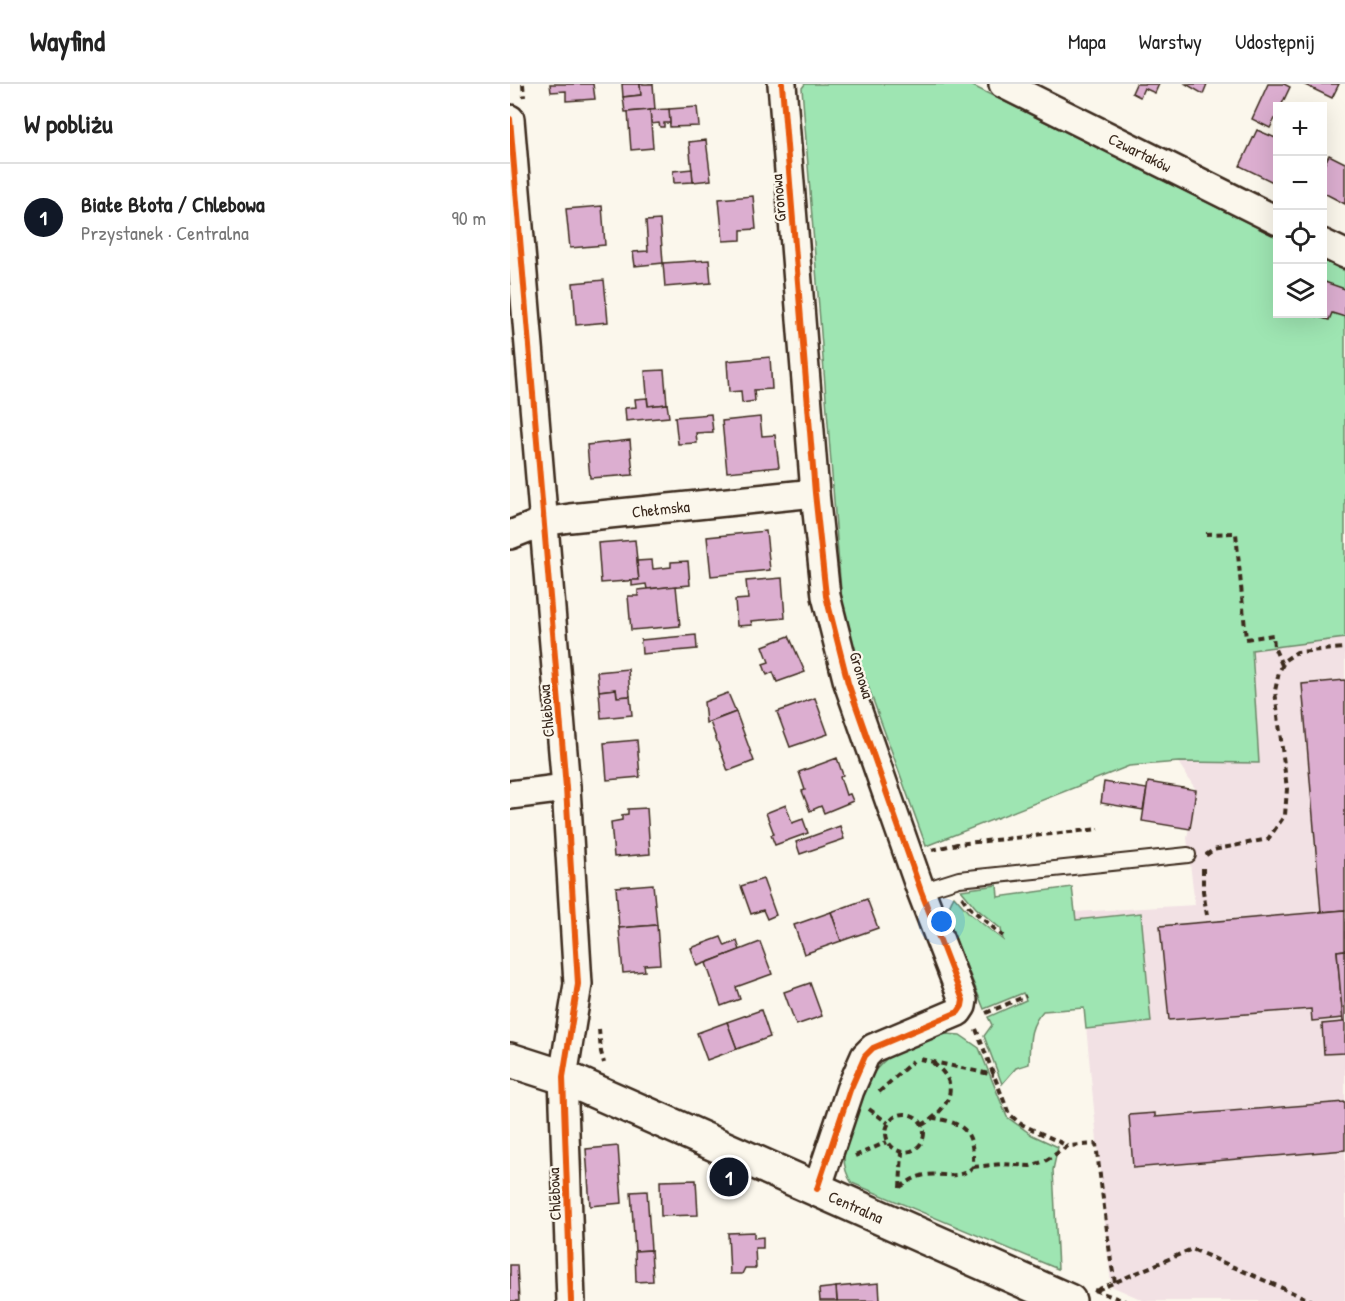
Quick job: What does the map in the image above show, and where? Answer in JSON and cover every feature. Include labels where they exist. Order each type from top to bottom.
[{"type":"street","name":"Gronowa","points":[[782,84],[815,493],[826,596],[848,683],[921,891],[967,1010]]},
{"type":"street","name":"Czwartaków","points":[[1003,84],[1273,218]]},
{"type":"street","name":"Chlebowa","points":[[510,119],[512,175],[566,788],[578,984],[564,1077],[571,1301]]},
{"type":"street","points":[[1327,245],[1345,254]]},
{"type":"street","name":"Chełmska","points":[[510,535],[543,522],[815,493]]},
{"type":"street","points":[[510,795],[566,788]]},
{"type":"street","points":[[817,1189],[850,1090],[865,1056],[873,1048],[958,1012],[962,1006],[967,1010]]},
{"type":"street","name":"Centralna","points":[[510,1060],[564,1077],[817,1189],[1082,1296]]},
{"type":"lane","points":[[921,891],[959,879],[1188,855]]},
{"type":"path","points":[[1206,534],[1236,533],[1246,639],[1273,635],[1274,647],[1282,666]]},
{"type":"path","points":[[1205,856],[1214,850],[1268,839],[1285,815],[1287,789],[1275,691],[1279,672],[1285,660],[1297,652],[1345,648]]},
{"type":"path","points":[[909,857],[957,844],[1099,829]]},
{"type":"path","points":[[1203,866],[1203,891],[1207,915]]},
{"type":"path","points":[[950,882],[968,906],[1003,936]]},
{"type":"path","points":[[1026,996],[967,1010],[982,1042],[1009,1114],[1021,1124],[1068,1146]]},
{"type":"path","points":[[871,1098],[914,1061],[922,1058],[994,1075]]},
{"type":"path","points":[[922,1125],[942,1110],[950,1086],[946,1077],[928,1059]]},
{"type":"path","points":[[909,1113],[915,1116],[922,1125],[925,1133],[915,1150],[902,1152],[891,1147],[887,1142],[885,1136],[888,1123],[897,1115],[909,1113]]},
{"type":"path","points":[[900,1187],[922,1176],[959,1175],[968,1173],[973,1167],[972,1140],[967,1132],[947,1120],[934,1118]]},
{"type":"path","points":[[852,1158],[887,1142]]},
{"type":"path","points":[[973,1167],[1002,1164],[1030,1166],[1045,1161],[1068,1146],[1096,1144],[1115,1282]]},
{"type":"path","points":[[900,1197],[902,1152]]},
{"type":"path","points":[[1082,1296],[1192,1249],[1312,1301]]},
{"type":"shaded area","points":[[1345,638],[1345,1301],[1145,1301],[1111,1286],[1075,912],[1195,905],[1187,838],[1196,790],[1178,762],[1259,763],[1251,650]]},
{"type":"green space","points":[[805,84],[969,84],[1273,235],[1273,318],[1327,318],[1327,262],[1345,271],[1345,638],[1252,650],[1259,763],[1179,762],[1129,766],[926,846],[843,617],[802,88]]},
{"type":"green space","points":[[997,885],[998,897],[1072,887],[1076,920],[1141,913],[1151,1022],[1086,1029],[1084,1008],[1043,1011],[1032,1029],[1029,1064],[1016,1068],[1002,1084],[984,1036],[992,1025],[988,1017],[1026,1000],[1023,993],[984,1009],[949,923],[950,906],[954,896],[969,913],[1003,940],[1001,929],[976,908],[961,890]]},
{"type":"green space","points":[[946,1034],[960,1035],[979,1048],[1007,1117],[1032,1135],[1058,1147],[1053,1170],[1058,1269],[852,1183],[846,1171],[845,1150],[870,1077],[893,1054]]},
{"type":"building","points":[[550,84],[593,84],[595,99],[566,101],[566,91],[551,92]]},
{"type":"building","points":[[622,84],[640,84],[641,95],[623,97]]},
{"type":"building","points":[[640,84],[653,84],[655,110],[625,112],[623,97],[641,95]]},
{"type":"building","points":[[1136,84],[1159,84],[1155,93],[1144,88],[1140,97],[1132,93]]},
{"type":"building","points":[[1186,84],[1207,84],[1203,94]]},
{"type":"building","points":[[1268,84],[1284,84],[1290,87],[1283,102],[1273,102],[1273,122],[1270,128],[1252,119]]},
{"type":"building","points":[[1303,84],[1339,84],[1332,98]]},
{"type":"building","points":[[697,107],[699,126],[670,127],[669,109]]},
{"type":"building","points":[[669,109],[670,123],[664,123],[664,127],[660,127],[659,123],[651,124],[650,110]]},
{"type":"building","points":[[650,110],[653,148],[631,150],[628,112]]},
{"type":"building","points":[[1257,130],[1273,137],[1273,182],[1240,166]]},
{"type":"building","points":[[706,140],[711,180],[693,182],[689,142]]},
{"type":"building","points":[[1329,155],[1345,163],[1345,204],[1327,195]]},
{"type":"building","points":[[692,169],[693,182],[674,183],[673,171]]},
{"type":"building","points":[[753,196],[756,229],[741,230],[741,240],[723,241],[719,199]]},
{"type":"building","points":[[602,206],[605,245],[570,248],[566,209]]},
{"type":"building","points":[[660,220],[663,263],[635,266],[633,252],[648,251],[646,221]]},
{"type":"building","points":[[709,260],[711,283],[665,287],[663,263]]},
{"type":"building","points":[[604,280],[608,322],[576,325],[573,283]]},
{"type":"building","points":[[1327,283],[1345,289],[1345,317],[1332,313],[1329,320],[1322,318],[1327,318]]},
{"type":"building","points":[[770,357],[772,389],[754,390],[755,401],[742,403],[741,391],[729,392],[727,361]]},
{"type":"building","points":[[664,370],[667,404],[648,406],[645,371]]},
{"type":"building","points":[[647,398],[648,406],[667,404],[669,417],[626,421],[625,408],[636,407],[635,399]]},
{"type":"building","points":[[711,414],[713,432],[696,433],[697,443],[678,444],[675,417]]},
{"type":"building","points":[[760,417],[762,436],[775,435],[779,467],[727,472],[722,421]]},
{"type":"building","points":[[630,440],[633,475],[590,478],[587,445]]},
{"type":"building","points":[[766,531],[770,570],[711,576],[707,537]]},
{"type":"building","points":[[635,540],[639,580],[601,583],[598,543]]},
{"type":"building","points":[[652,560],[653,569],[671,567],[671,562],[688,561],[690,585],[647,589],[646,584],[632,586],[632,580],[639,580],[637,561]]},
{"type":"building","points":[[782,578],[785,618],[751,621],[752,625],[737,626],[735,600],[748,599],[746,581]]},
{"type":"building","points":[[676,586],[680,626],[631,630],[628,596],[638,596],[638,590]]},
{"type":"building","points":[[696,635],[697,649],[642,654],[641,640]]},
{"type":"building","points":[[789,636],[805,672],[777,682],[773,672],[767,675],[763,664],[769,662],[763,646]]},
{"type":"building","points":[[628,669],[630,696],[617,697],[616,689],[599,691],[597,672]]},
{"type":"building","points":[[1345,680],[1345,910],[1321,912],[1302,684]]},
{"type":"building","points":[[616,689],[617,697],[630,696],[632,715],[601,718],[599,691]]},
{"type":"building","points":[[728,693],[736,712],[706,723],[704,702]]},
{"type":"building","points":[[815,698],[828,734],[790,747],[777,712]]},
{"type":"building","points":[[736,712],[754,761],[728,771],[710,722]]},
{"type":"building","points":[[637,740],[640,777],[607,780],[604,743]]},
{"type":"building","points":[[837,758],[843,775],[840,777],[846,795],[850,794],[853,801],[824,813],[821,806],[810,811],[802,791],[805,790],[799,772]]},
{"type":"building","points":[[1104,782],[1147,789],[1143,810],[1101,803]]},
{"type":"building","points":[[1148,782],[1196,790],[1190,829],[1142,821]]},
{"type":"building","points":[[786,805],[792,823],[803,819],[808,833],[775,845],[771,835],[774,834],[766,813]]},
{"type":"building","points":[[647,808],[650,854],[614,857],[611,822],[622,820],[622,815],[628,814],[628,809]]},
{"type":"building","points":[[840,826],[844,839],[800,854],[796,842]]},
{"type":"building","points":[[763,879],[776,915],[767,919],[763,910],[751,914],[741,886]]},
{"type":"building","points":[[653,884],[657,925],[619,928],[616,887]]},
{"type":"building","points":[[867,899],[878,928],[841,941],[831,912]]},
{"type":"building","points":[[1345,910],[1345,950],[1337,951],[1343,1018],[1312,1021],[1311,1009],[1169,1020],[1160,926]]},
{"type":"building","points":[[831,912],[841,941],[804,954],[794,925]]},
{"type":"building","points":[[657,925],[660,964],[644,965],[645,971],[623,973],[619,928]]},
{"type":"building","points":[[721,937],[725,946],[737,941],[740,950],[697,966],[691,948]]},
{"type":"building","points":[[760,942],[772,974],[736,987],[740,999],[721,1006],[706,963]]},
{"type":"building","points":[[1345,950],[1345,1022],[1343,1022],[1337,951]]},
{"type":"building","points":[[810,983],[822,1016],[796,1025],[784,992]]},
{"type":"building","points":[[761,1010],[770,1037],[737,1049],[727,1022]]},
{"type":"building","points":[[727,1022],[737,1049],[707,1060],[697,1033]]},
{"type":"building","points":[[1345,1022],[1345,1053],[1324,1054],[1322,1024]]},
{"type":"building","points":[[1345,1102],[1345,1150],[1133,1168],[1129,1115],[1155,1113],[1155,1117]]},
{"type":"building","points":[[618,1146],[622,1203],[590,1206],[586,1149]]},
{"type":"building","points":[[696,1180],[698,1215],[661,1216],[660,1181]]},
{"type":"building","points":[[647,1191],[651,1250],[635,1251],[631,1192]]},
{"type":"building","points":[[754,1232],[754,1238],[763,1237],[763,1248],[755,1248],[756,1268],[745,1268],[742,1274],[730,1274],[728,1233]]},
{"type":"building","points":[[651,1250],[653,1281],[636,1282],[635,1251]]},
{"type":"building","points":[[510,1265],[517,1265],[519,1301],[510,1301]]},
{"type":"building","points":[[879,1283],[880,1301],[837,1301],[836,1287]]},
{"type":"building","points":[[836,1287],[837,1301],[820,1301],[819,1289]]},
{"type":"cycle path","points":[[782,84],[815,493],[826,596],[848,683],[921,891],[963,1000],[958,1012],[873,1048],[865,1056],[850,1090],[817,1189]]},
{"type":"cycle path","points":[[510,119],[566,788],[578,984],[563,1077],[571,1301]]},
{"type":"place","name":"Białe Błota / Chlebowa","points":[[729,1177]]}]
